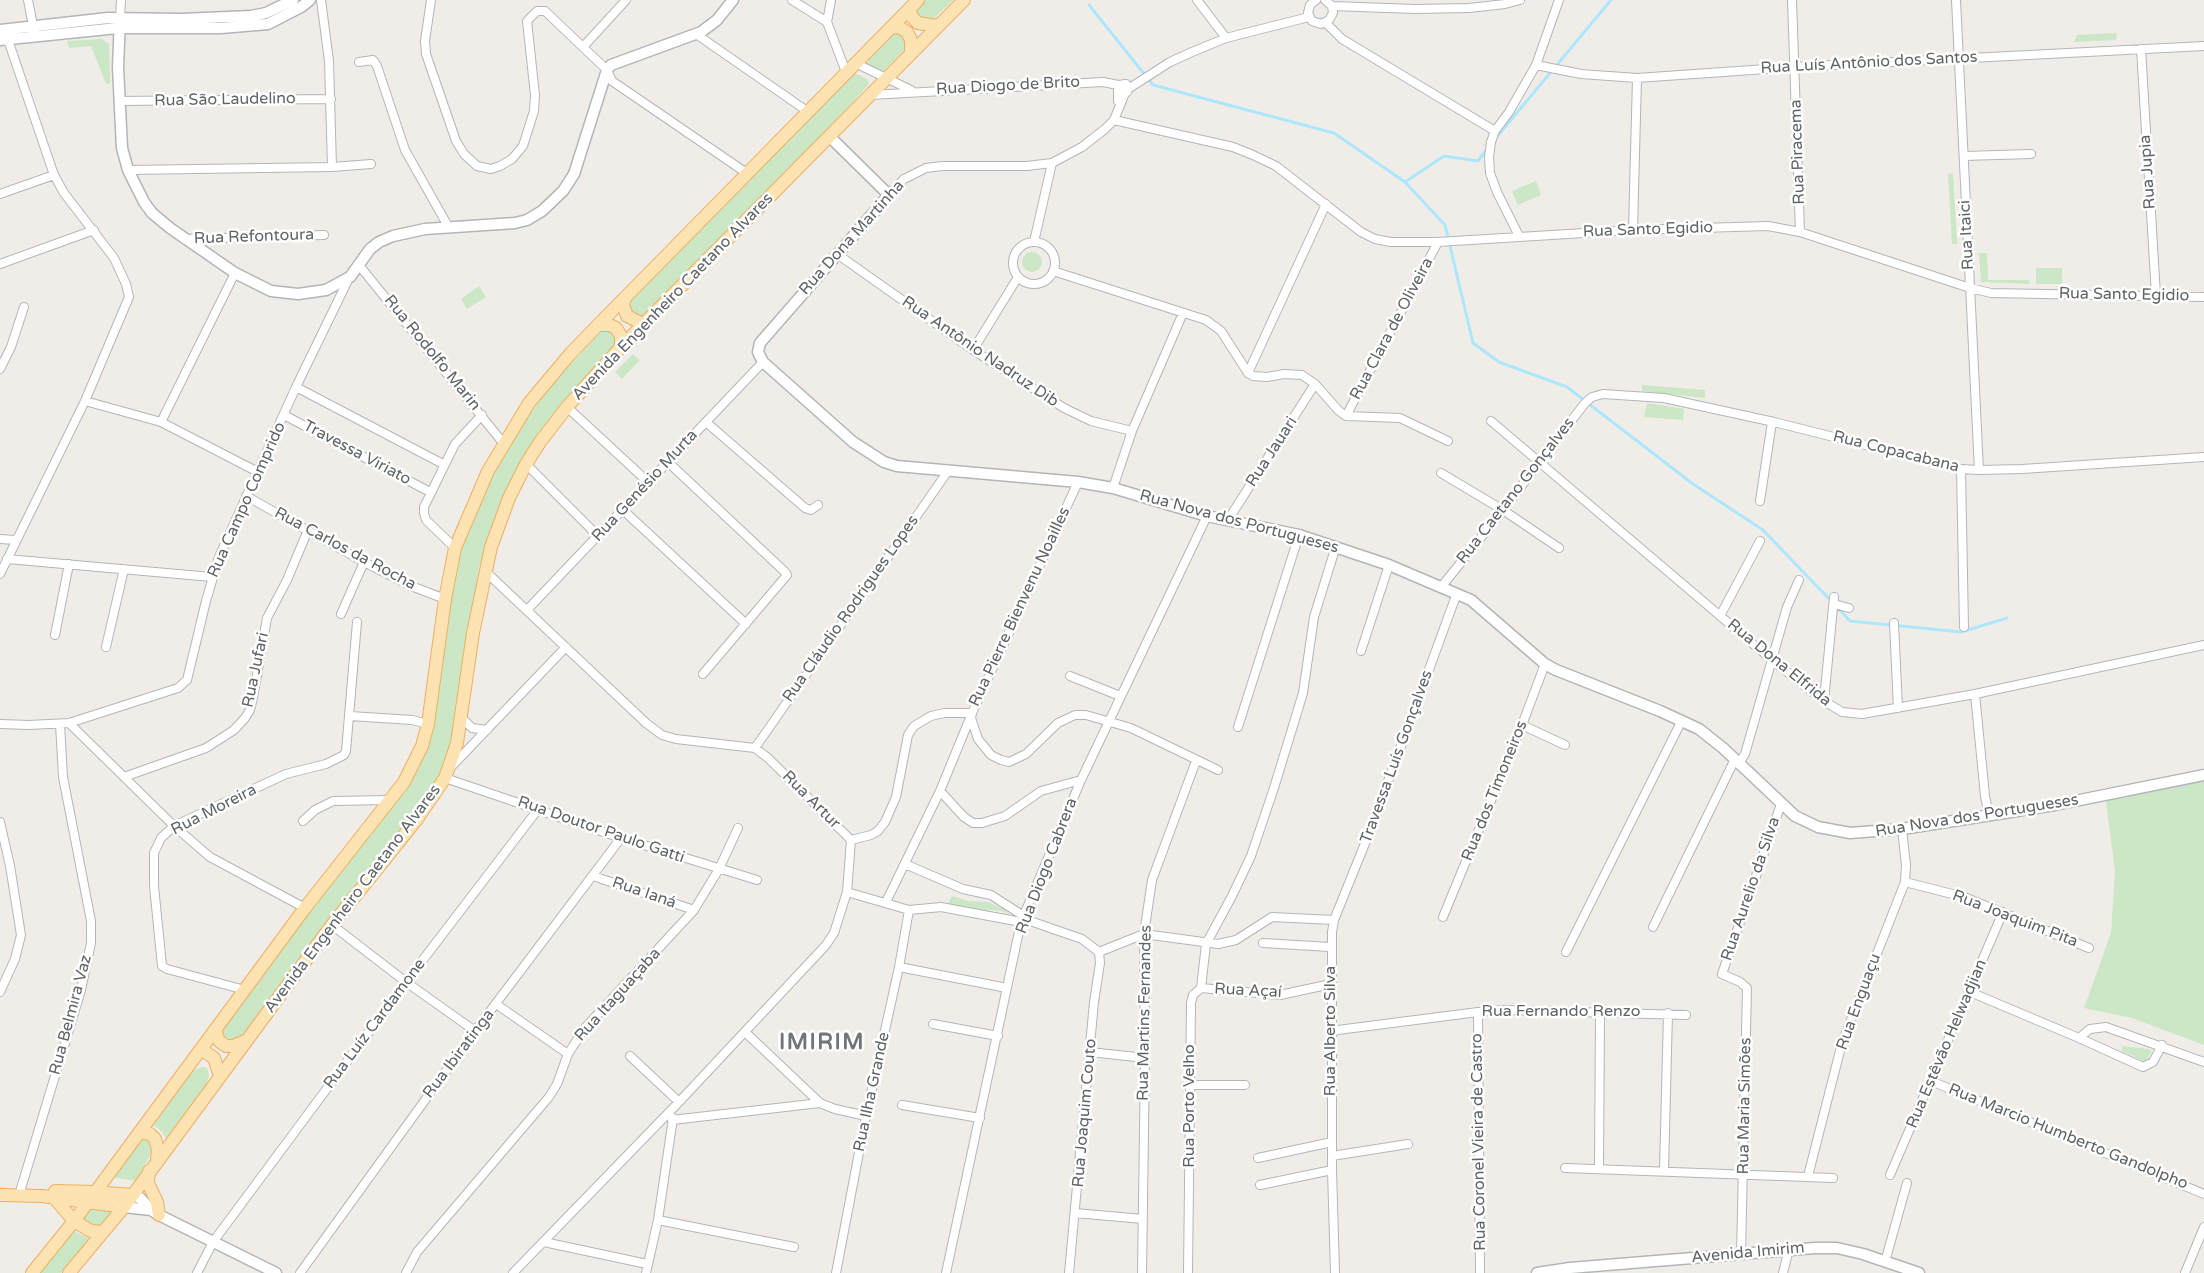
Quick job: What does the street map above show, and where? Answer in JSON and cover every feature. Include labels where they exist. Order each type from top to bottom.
[{"type":"main road","name":"Avenida Engenheiro Caetano Alvares","points":[[69,1273],[124,1207],[332,925],[417,819],[447,774],[457,743],[485,571],[500,519],[526,464],[567,407],[621,347],[964,0]]},
{"type":"main road","name":"Avenida Engenheiro Caetano Alvares","points":[[32,1273],[92,1197],[305,908],[392,800],[415,764],[428,724],[445,599],[455,548],[478,492],[504,444],[538,391],[598,325],[914,4]]},
{"type":"main road","points":[[914,4],[911,16],[918,23],[938,26]]},
{"type":"main road","points":[[890,28],[899,27],[907,32],[911,40],[911,54]]},
{"type":"main road","points":[[625,298],[623,304],[627,316],[643,324]]},
{"type":"main road","points":[[598,325],[610,325],[616,328],[621,336],[621,347]]},
{"type":"main road","points":[[215,1030],[219,1041],[226,1046],[245,1041]]},
{"type":"main road","points":[[201,1048],[214,1058],[219,1076]]},
{"type":"main road","points":[[140,1132],[150,1134],[155,1139],[158,1149],[157,1160]]},
{"type":"main road","points":[[149,1171],[150,1190],[157,1202],[155,1212]]},
{"type":"main road","points":[[42,1196],[50,1191],[92,1197],[124,1207]]},
{"type":"main road","points":[[0,1195],[42,1196],[56,1200],[132,1195]]},
{"type":"main road","points":[[56,1200],[74,1221],[91,1232],[102,1232]]},
{"type":"street","points":[[28,0],[34,31]]},
{"type":"street","points":[[121,0],[119,101],[122,148],[136,188],[152,213],[184,239],[235,273],[271,291],[292,294],[311,294],[326,290],[350,277],[370,249],[393,236],[424,229],[515,223],[527,220],[553,202],[574,174],[607,70],[611,65],[696,34],[717,20],[734,0]]},
{"type":"street","points":[[0,574],[85,401],[129,297],[126,284],[114,258],[68,198],[54,175],[3,35],[119,23],[251,16],[266,13],[293,0]]},
{"type":"street","points":[[119,23],[221,28],[268,24],[310,0]]},
{"type":"street","points":[[321,0],[329,61],[332,167]]},
{"type":"street","points":[[431,0],[424,41],[429,63],[456,141],[469,160],[482,168],[491,169],[507,162],[520,151],[526,138],[534,111],[535,95],[526,21],[537,11],[544,11],[607,70],[612,81],[748,174]]},
{"type":"street","points":[[583,47],[626,0]]},
{"type":"street","points":[[792,0],[827,22],[850,67]]},
{"type":"street","points":[[827,22],[831,0]]},
{"type":"street","points":[[1197,0],[1226,39]]},
{"type":"street","points":[[1313,1],[1308,9],[1309,17],[1316,24],[1326,23],[1332,17],[1328,3],[1415,9],[1469,8],[1520,0]]},
{"type":"street","points":[[1519,236],[1490,173],[1489,157],[1495,131],[1536,65],[1559,0]]},
{"type":"street","name":"Rua Piracema","points":[[1792,0],[1800,232]]},
{"type":"street","name":"Rua Itaici","points":[[1956,0],[1979,470]]},
{"type":"street","points":[[1114,120],[1122,89],[1170,62],[1226,39],[1309,17]]},
{"type":"street","points":[[1326,23],[1342,39],[1495,131]]},
{"type":"street","points":[[696,34],[807,111]]},
{"type":"street","name":"Rua Luís Antônio dos Santos","points":[[1536,65],[1581,74],[1637,78],[1795,67],[2204,46]]},
{"type":"street","name":"Rua Jupia","points":[[2140,49],[2156,295]]},
{"type":"street","points":[[359,62],[373,60],[377,66],[405,150],[449,228]]},
{"type":"street","name":"Rua Diogo de Brito","points":[[850,67],[887,78],[913,91]]},
{"type":"street","points":[[1633,230],[1637,78]]},
{"type":"street","name":"Rua Diogo de Brito","points":[[870,95],[1103,82],[1122,89]]},
{"type":"street","name":"Rua São Laudelino","points":[[119,101],[331,99]]},
{"type":"street","name":"Rua Santo Egidio","points":[[1114,120],[1233,147],[1253,154],[1276,166],[1361,232],[1375,239],[1391,242],[1438,242],[1633,230],[1768,225],[1800,232],[1970,288],[1995,294],[2204,297]]},
{"type":"street","name":"Rua Dona Martinha","points":[[764,362],[758,351],[760,343],[904,179],[916,172],[934,167],[1027,166],[1052,163],[1082,147],[1114,120]]},
{"type":"street","points":[[829,136],[889,195]]},
{"type":"street","points":[[1964,156],[2031,154]]},
{"type":"street","points":[[1034,242],[1052,163]]},
{"type":"street","points":[[128,170],[332,167],[371,164]]},
{"type":"street","points":[[0,194],[54,175]]},
{"type":"street","points":[[1248,373],[1326,204]]},
{"type":"street","points":[[0,264],[94,230]]},
{"type":"street","name":"Rua Refontoura","points":[[184,239],[324,235]]},
{"type":"street","name":"Rua Clara de Oliveira","points":[[1346,416],[1438,242]]},
{"type":"street","points":[[1040,243],[1051,252],[1054,258],[1053,271],[1047,279],[1040,283],[1024,282],[1014,270],[1015,254],[1026,244],[1040,243]]},
{"type":"street","name":"Rua Antônio Nadruz Dib","points":[[837,254],[973,350],[1078,416],[1132,431]]},
{"type":"street","name":"Rua Rodolfo Marin","points":[[358,264],[504,444]]},
{"type":"street","points":[[1053,271],[1214,325],[1221,331],[1248,373],[1260,377],[1302,375],[1315,384],[1346,416],[1400,418],[1448,441]]},
{"type":"street","points":[[161,422],[235,273]]},
{"type":"street","name":"Rua Campo Comprido","points":[[64,723],[178,688],[184,684],[189,674],[212,577],[296,387],[350,277]]},
{"type":"street","points":[[973,350],[1018,277]]},
{"type":"street","points":[[0,369],[11,347],[24,307]]},
{"type":"street","points":[[1113,488],[1132,431],[1183,313]]},
{"type":"street","name":"Rua Genésio Murta","points":[[527,610],[764,362]]},
{"type":"street","name":"Rua Nova dos Portugueses","points":[[764,362],[872,456],[897,466],[1078,482],[1113,488],[1207,516],[1299,535],[1336,546],[1442,586],[1486,611],[1545,664],[1576,680],[1682,720],[1711,737],[1781,804],[1804,821],[1833,830],[1865,833],[1902,829],[1989,816],[2204,775]]},
{"type":"street","name":"Rua Jauari","points":[[1228,520],[1315,384]]},
{"type":"street","points":[[296,387],[443,464]]},
{"type":"street","name":"Rua Copacabana","points":[[1592,396],[1603,394],[1664,398],[1961,469],[1979,470],[2204,458]]},
{"type":"street","name":"Rua Caetano Gonçalves","points":[[1442,586],[1592,396]]},
{"type":"street","points":[[85,401],[161,422],[258,472]]},
{"type":"street","points":[[567,407],[648,482]]},
{"type":"street","name":"Travessa Viriato","points":[[284,415],[430,492]]},
{"type":"street","points":[[455,548],[425,518],[424,507],[443,464],[455,444],[482,415]]},
{"type":"street","name":"Rua Dona Elfrida","points":[[1491,421],[1772,660],[1824,701],[1842,712],[1853,714],[1898,708],[1975,694],[2204,645]]},
{"type":"street","points":[[706,422],[805,508],[811,510],[818,505]]},
{"type":"street","points":[[1760,501],[1772,422]]},
{"type":"street","points":[[668,462],[786,573],[786,578],[703,674]]},
{"type":"street","points":[[526,464],[598,536]]},
{"type":"street","points":[[1961,469],[1964,627]]},
{"type":"street","name":"Rua Cláudio Rodrigues Lopes","points":[[755,748],[948,471]]},
{"type":"street","points":[[1441,472],[1559,548]]},
{"type":"street","name":"Rua Pierre Bienvenu Noailles","points":[[851,840],[871,835],[878,831],[885,822],[896,797],[908,735],[914,726],[931,716],[957,713],[971,716],[1078,482]]},
{"type":"street","name":"Rua Carlos da Rocha","points":[[246,496],[364,562],[411,586],[445,599]]},
{"type":"street","points":[[623,510],[746,624]]},
{"type":"street","name":"Rua Diogo Cabrera","points":[[946,1273],[1022,920],[1081,780],[1207,516]]},
{"type":"street","name":"Rua Jufari","points":[[124,777],[206,748],[234,730],[245,718],[253,698],[267,618],[291,572],[309,530]]},
{"type":"street","points":[[1238,727],[1299,535]]},
{"type":"street","points":[[0,539],[16,540]]},
{"type":"street","points":[[1720,616],[1760,541]]},
{"type":"street","points":[[1206,944],[1251,855],[1274,788],[1303,693],[1314,617],[1336,546]]},
{"type":"street","points":[[7,559],[212,577]]},
{"type":"street","points":[[341,614],[364,562]]},
{"type":"street","points":[[55,635],[69,564]]},
{"type":"street","points":[[1361,651],[1389,565]]},
{"type":"street","points":[[106,647],[124,569]]},
{"type":"street","points":[[485,571],[646,723],[663,735],[676,739],[755,748]]},
{"type":"street","points":[[1653,927],[1737,761],[1745,754],[1787,607],[1799,580]]},
{"type":"street","name":"Travessa Luís Gonçalves","points":[[1334,920],[1368,836],[1457,593]]},
{"type":"street","points":[[1824,701],[1834,601],[1849,608]]},
{"type":"street","name":"Rua Moreira","points":[[244,990],[166,969],[161,964],[153,861],[161,838],[174,826],[286,774],[340,758],[346,751],[357,622]]},
{"type":"street","points":[[1894,623],[1898,708]]},
{"type":"street","points":[[447,774],[566,647]]},
{"type":"street","name":"Rua dos Timoneiros","points":[[1443,917],[1545,664]]},
{"type":"street","points":[[1070,676],[1120,696]]},
{"type":"street","points":[[1975,694],[1989,816]]},
{"type":"street","points":[[971,716],[982,745],[992,755],[1009,762],[1026,754],[1067,717],[1086,715],[1109,720],[1148,735],[1218,770]]},
{"type":"street","points":[[350,716],[412,720],[428,724]]},
{"type":"street","points":[[886,902],[940,791],[971,716]]},
{"type":"street","points":[[461,717],[472,728],[487,730]]},
{"type":"street","points":[[1566,952],[1682,720]]},
{"type":"street","points":[[0,724],[64,723],[174,826],[218,862],[305,908]]},
{"type":"street","name":"Rua Belmira Vaz","points":[[19,1196],[81,990],[91,943],[91,921],[63,777],[64,723]]},
{"type":"street","points":[[1522,725],[1565,745]]},
{"type":"street","name":"Rua Artur","points":[[513,1273],[745,1032],[826,945],[834,933],[847,892],[851,840],[755,748]]},
{"type":"street","name":"Rua Martins Fernandes","points":[[1142,1273],[1144,934],[1152,880],[1196,760]]},
{"type":"street","name":"Rua Doutor Paulo Gatti","points":[[447,774],[621,838],[757,880]]},
{"type":"street","points":[[940,791],[964,817],[973,822],[982,823],[1005,816],[1041,791],[1081,780]]},
{"type":"street","points":[[303,821],[315,810],[333,801],[392,800]]},
{"type":"street","name":"Rua Aurelio da Silva","points":[[1722,974],[1781,804]]},
{"type":"street","name":"Rua Luíz Cardamone","points":[[197,1273],[213,1242],[406,982],[539,808]]},
{"type":"street","points":[[0,822],[21,935],[15,959],[0,992]]},
{"type":"street","name":"Rua Itaguaçaba","points":[[406,1273],[417,1252],[549,1097],[557,1084],[568,1054],[584,1029],[694,910],[719,869],[738,828]]},
{"type":"street","name":"Rua Enguaçu","points":[[1808,1176],[1844,1035],[1905,882],[1906,864],[1902,829]]},
{"type":"street","name":"Rua Ibiratinga","points":[[300,1273],[475,1031],[621,838]]},
{"type":"street","points":[[905,864],[963,889],[991,895],[1022,920]]},
{"type":"street","name":"Rua Ianá","points":[[593,876],[694,910]]},
{"type":"street","name":"Rua Joaquim Pita","points":[[1905,882],[1964,897],[2089,948]]},
{"type":"street","points":[[847,892],[909,910],[941,908],[1022,920],[1082,939],[1098,952],[1144,934],[1206,944],[1227,943],[1272,917],[1334,920]]},
{"type":"street","name":"Rua Ilha Grande","points":[[836,1273],[909,910]]},
{"type":"street","name":"Rua Estêvão Helwadjian","points":[[1890,1175],[2003,912]]},
{"type":"street","name":"Rua Alberto Silva","points":[[1334,920],[1330,947],[1330,1031],[1335,1273]]},
{"type":"street","points":[[332,925],[475,1031]]},
{"type":"street","points":[[1263,943],[1330,947]]},
{"type":"street","name":"Rua Porto Velho","points":[[1188,1273],[1191,1003],[1193,996],[1201,988],[1206,944]]},
{"type":"street","name":"Rua Joaquim Couto","points":[[1069,1273],[1100,963],[1098,952]]},
{"type":"street","points":[[899,967],[1007,988]]},
{"type":"street","name":"Rua Maria Simões","points":[[1722,974],[1740,981],[1747,988],[1741,1254]]},
{"type":"street","name":"Rua Açaí","points":[[1201,988],[1280,995],[1331,984]]},
{"type":"street","points":[[1970,992],[2143,1067],[2154,1062],[2162,1045]]},
{"type":"street","points":[[496,1004],[568,1054]]},
{"type":"street","points":[[1599,1168],[1600,1011]]},
{"type":"street","name":"Rua Fernando Renzo","points":[[1330,1031],[1478,1012],[1600,1011],[1686,1015]]},
{"type":"street","name":"Rua Coronel Vieira de Castro","points":[[1478,1012],[1480,1273]]},
{"type":"street","points":[[1664,1171],[1668,1013]]},
{"type":"street","points":[[933,1024],[998,1035]]},
{"type":"street","points":[[2079,1038],[2090,1029],[2106,1027],[2162,1045],[2204,1062]]},
{"type":"street","points":[[745,1032],[820,1103],[866,1116]]},
{"type":"street","points":[[1090,1052],[1145,1058]]},
{"type":"street","points":[[630,1056],[676,1104],[658,1220],[646,1273]]},
{"type":"street","name":"Rua Marcio Humberto Gandolpho","points":[[1931,1081],[2204,1194]]},
{"type":"street","points":[[1191,1085],[1245,1085]]},
{"type":"street","points":[[672,1120],[820,1103]]},
{"type":"street","points":[[902,1105],[980,1118]]},
{"type":"street","points":[[1258,1158],[1332,1142]]},
{"type":"street","points":[[1332,1156],[1408,1144]]},
{"type":"street","points":[[1565,1168],[1833,1178]]},
{"type":"street","points":[[1260,1185],[1332,1170]]},
{"type":"street","points":[[1885,1262],[1907,1183]]},
{"type":"street","points":[[132,1195],[140,1198],[155,1212],[276,1273]]},
{"type":"street","points":[[124,1207],[155,1212]]},
{"type":"street","points":[[1075,1213],[1143,1219]]},
{"type":"street","points":[[658,1220],[794,1247]]},
{"type":"street","points":[[2186,1273],[2204,1227]]},
{"type":"street","points":[[544,1242],[647,1264]]},
{"type":"street","name":"Avenida Imirim","points":[[1537,1273],[1585,1267],[1621,1268],[1789,1249],[1836,1248],[1919,1273]]},
{"type":"street","points":[[1784,1273],[1789,1249]]},
{"type":"street","points":[[1585,1267],[1595,1273]]},
{"type":"green space","points":[[924,0],[953,0],[931,21],[924,21],[915,15],[916,8]]},
{"type":"green space","points":[[895,30],[908,37],[907,47],[882,72],[866,64],[872,55]]},
{"type":"green space","points":[[2117,33],[2116,40],[2074,42],[2077,35]]},
{"type":"green space","points":[[102,39],[109,44],[110,83],[106,84],[91,46],[69,48],[67,41]]},
{"type":"green space","points":[[855,73],[867,79],[869,84],[832,125],[639,319],[628,312],[629,302]]},
{"type":"green space","points":[[1953,173],[1957,244],[1952,244],[1948,174]]},
{"type":"green space","points":[[1536,181],[1541,195],[1518,205],[1512,191]]},
{"type":"green space","points":[[1032,252],[1039,255],[1042,262],[1039,269],[1032,272],[1025,269],[1022,262],[1025,255]]},
{"type":"green space","points":[[1979,253],[1987,253],[1988,280],[2029,280],[2030,284],[1981,282]]},
{"type":"green space","points":[[2036,268],[2062,268],[2062,284],[2036,284]]},
{"type":"green space","points":[[479,286],[486,297],[467,309],[461,299]]},
{"type":"green space","points":[[610,328],[619,343],[561,403],[505,495],[479,568],[453,741],[441,778],[244,1036],[228,1043],[222,1037],[221,1030],[309,911],[394,805],[419,768],[431,735],[449,602],[461,545],[493,472],[521,427],[549,388],[602,330]]},
{"type":"green space","points":[[633,354],[640,360],[622,379],[615,372]]},
{"type":"green space","points":[[1642,385],[1705,390],[1705,398],[1642,391]]},
{"type":"green space","points":[[1647,403],[1684,409],[1683,420],[1644,417]]},
{"type":"green space","points":[[2204,782],[2204,1045],[2132,1018],[2084,1008],[2111,933],[2115,872],[2106,801]]},
{"type":"green space","points":[[952,896],[969,901],[988,902],[1004,909],[1010,915],[1002,911],[966,908],[948,903]]},
{"type":"green space","points":[[2122,1046],[2149,1049],[2152,1052],[2143,1061],[2122,1051]]},
{"type":"green space","points":[[202,1067],[207,1068],[209,1076],[207,1083],[166,1138],[152,1124],[191,1071]]},
{"type":"green space","points":[[147,1139],[153,1147],[152,1152],[136,1181],[111,1177],[142,1140]]},
{"type":"green space","points":[[92,1204],[115,1210],[99,1229],[81,1219]]},
{"type":"green space","points":[[73,1231],[87,1237],[89,1241],[61,1273],[38,1273]]},
{"type":"waterway","points":[[1495,139],[1611,0]]},
{"type":"waterway","points":[[1089,5],[1153,85],[1334,133],[1405,182],[1445,225],[1473,343],[1499,362],[1567,387],[1693,484],[1763,530],[1833,603]]},
{"type":"waterway","points":[[1405,182],[1444,156],[1478,161],[1487,149]]},
{"type":"waterway","points":[[1837,607],[1850,621],[1961,632],[2007,618]]},
{"type":"district","name":"IMIRIM","points":[[822,1043]]}]
